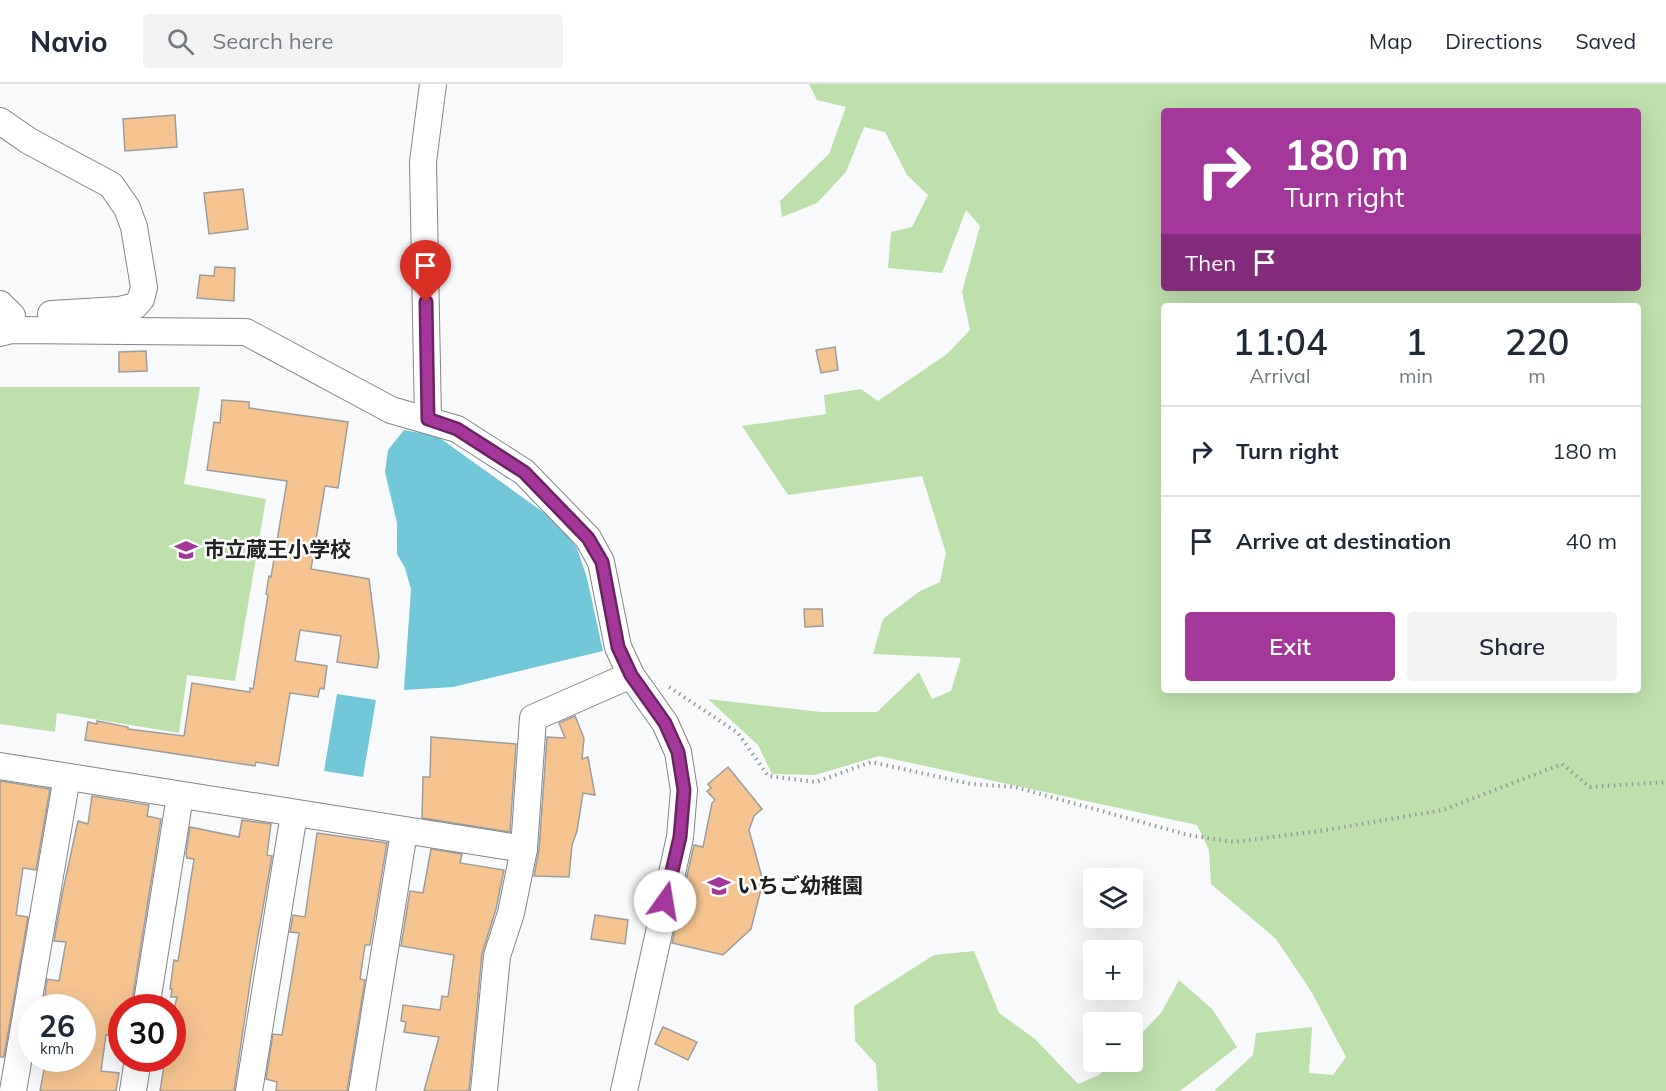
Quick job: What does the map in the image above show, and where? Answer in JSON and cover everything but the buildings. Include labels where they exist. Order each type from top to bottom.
[{"type":"street","points":[[428,419],[423,162],[433,84]]},
{"type":"street","points":[[0,122],[29,141],[111,184],[128,208],[134,227],[144,287],[141,299],[135,306],[119,310],[6,321]]},
{"type":"street","points":[[6,321],[246,332],[391,410],[457,429],[524,472],[588,538],[602,562],[618,647],[631,675],[665,723],[678,752],[684,790],[680,837],[624,1091]]},
{"type":"street","points":[[484,1091],[497,956],[512,913],[524,849],[533,718],[631,675]]},
{"type":"street","points":[[0,766],[404,832],[524,849]]},
{"type":"street","points":[[13,1091],[66,777]]},
{"type":"street","points":[[148,994],[180,796]]},
{"type":"street","points":[[249,1091],[294,814]]},
{"type":"street","points":[[362,1091],[404,832]]},
{"type":"street","points":[[133,1091],[136,1072]]},
{"type":"path","points":[[631,675],[650,676],[696,702],[738,733],[768,776],[816,782],[871,762],[971,784],[1015,787],[1188,835],[1234,842],[1320,831],[1443,810],[1562,764],[1590,787],[1666,782]]},
{"type":"green space","points":[[809,84],[1666,84],[1666,1091],[1214,1091],[1253,1055],[1256,1033],[1312,1027],[1309,1073],[1333,1075],[1346,1057],[1311,991],[1276,939],[1211,884],[1209,850],[1197,825],[879,756],[815,775],[772,774],[758,745],[708,699],[821,712],[877,712],[919,672],[932,699],[951,691],[961,658],[873,654],[883,619],[920,591],[940,582],[946,553],[922,476],[788,495],[742,426],[826,414],[824,395],[861,389],[878,401],[947,354],[970,330],[962,292],[980,226],[966,210],[942,273],[888,268],[891,232],[912,227],[928,195],[907,175],[885,132],[864,127],[846,172],[817,203],[782,217],[780,201],[829,154],[846,107],[817,100]]},
{"type":"green space","points":[[0,387],[200,387],[184,484],[266,499],[235,681],[187,675],[179,733],[57,713],[55,732],[0,724]]},
{"type":"green space","points":[[974,951],[999,1013],[1035,1039],[1078,1084],[1102,1072],[1143,1072],[1143,1032],[1161,1013],[1179,980],[1212,1009],[1237,1047],[1180,1091],[878,1091],[876,1064],[855,1041],[854,1006],[934,955]]},
{"type":"water","points":[[404,430],[437,436],[557,522],[577,548],[587,578],[603,651],[453,687],[404,690],[411,589],[405,568],[397,554],[397,523],[385,472],[388,450]]},
{"type":"water","points":[[337,694],[376,700],[363,777],[324,771]]},
{"type":"place","name":"市立蔵王小学校","points":[[186,550]]},
{"type":"place","name":"いちご幼稚園","points":[[719,886]]},
{"type":"route","points":[[426,302],[428,419],[457,429],[524,472],[588,538],[602,562],[618,647],[631,675],[665,723],[678,752],[684,790],[680,837],[665,901]]}]
